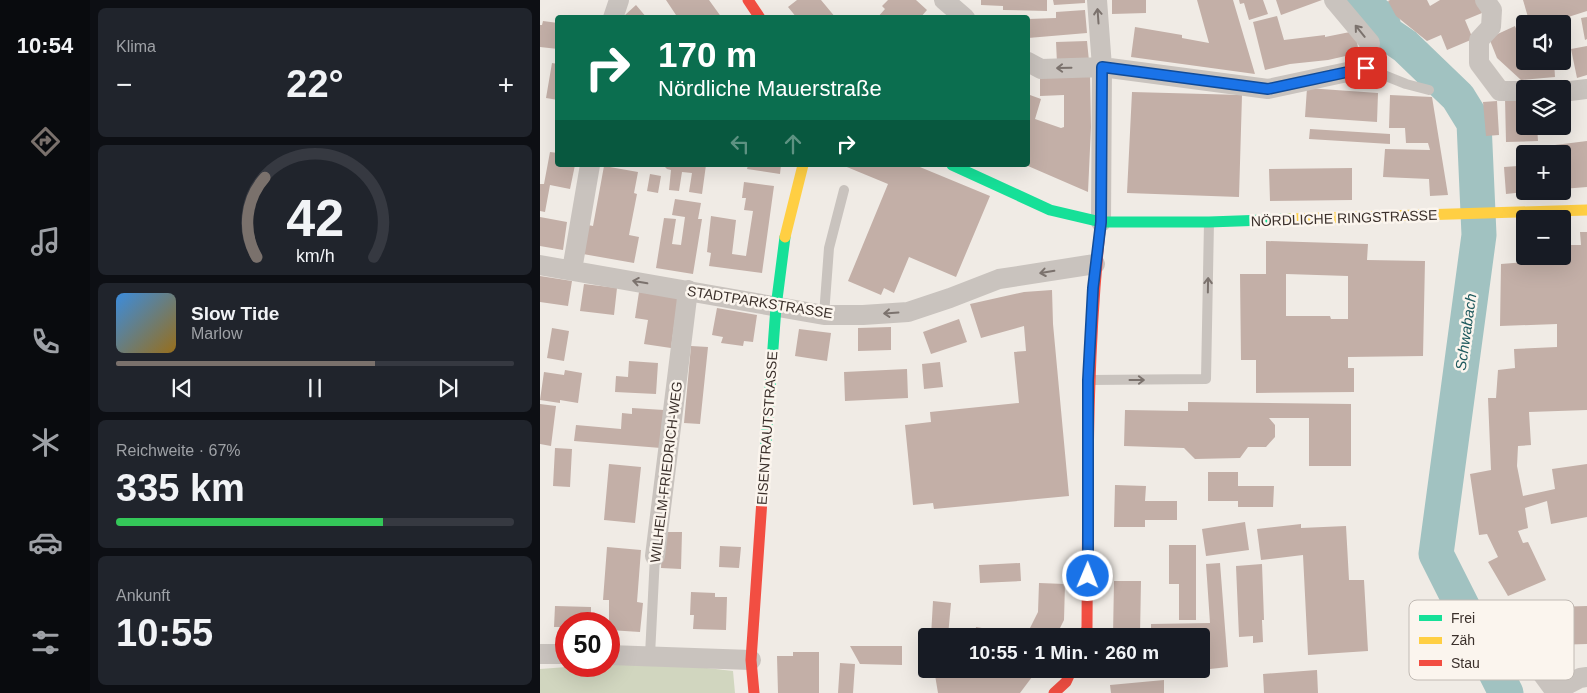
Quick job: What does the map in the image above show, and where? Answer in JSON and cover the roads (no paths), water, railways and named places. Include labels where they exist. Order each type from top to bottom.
[{"type":"main road","points":[[748,0],[758,15]]},
{"type":"main road","name":"EISENTRAUTSTRASSE","points":[[754,693],[751,660],[776,307],[786,232],[802,167]]},
{"type":"main road","name":"NÖRDLICHE RINGSTRASSE","points":[[956,167],[1050,210],[1101,222],[1209,222],[1587,210]]},
{"type":"main road","points":[[1087,628],[1088,380],[1095,264],[1101,222]]},
{"type":"main road","points":[[1054,693],[1068,678]]},
{"type":"main road","points":[[1066,682],[1072,693]]},
{"type":"street","points":[[614,15],[619,0]]},
{"type":"street","points":[[944,0],[962,15]]},
{"type":"street","points":[[1097,0],[1102,67],[1101,222]]},
{"type":"street","points":[[1030,63],[1041,69],[1102,67],[1268,89],[1366,68],[1370,44],[1334,0]]},
{"type":"street","points":[[1485,0],[1492,10],[1491,27],[1479,40],[1479,63],[1500,91],[1516,91]]},
{"type":"street","points":[[1571,91],[1587,89]]},
{"type":"street","points":[[572,270],[590,167]]},
{"type":"street","name":"STADTPARKSTRASSE","points":[[540,265],[824,315],[863,315],[908,312],[999,279],[1095,264]]},
{"type":"street","name":"WILHELM-FRIEDRICH-WEG","points":[[654,556],[688,290]]},
{"type":"street","points":[[540,654],[555,654]]},
{"type":"street","points":[[620,655],[751,660]]},
{"type":"street","points":[[1547,680],[1555,691],[1580,678],[1587,677]]},
{"type":"lane","points":[[1366,68],[1406,84],[1429,90]]},
{"type":"lane","points":[[824,315],[829,248],[844,190]]},
{"type":"lane","points":[[1088,380],[1206,379],[1209,222]]},
{"type":"lane","name":"WILHELM-FRIEDRICH-WEG","points":[[650,655],[654,556]]},
{"type":"waterway","name":"Schwabach","points":[[1361,0],[1362,4],[1381,18],[1386,33],[1405,46],[1458,97],[1474,123],[1479,235],[1436,554],[1459,600]]},
{"type":"waterway","name":"Schwabach","points":[[1499,680],[1506,693]]}]
